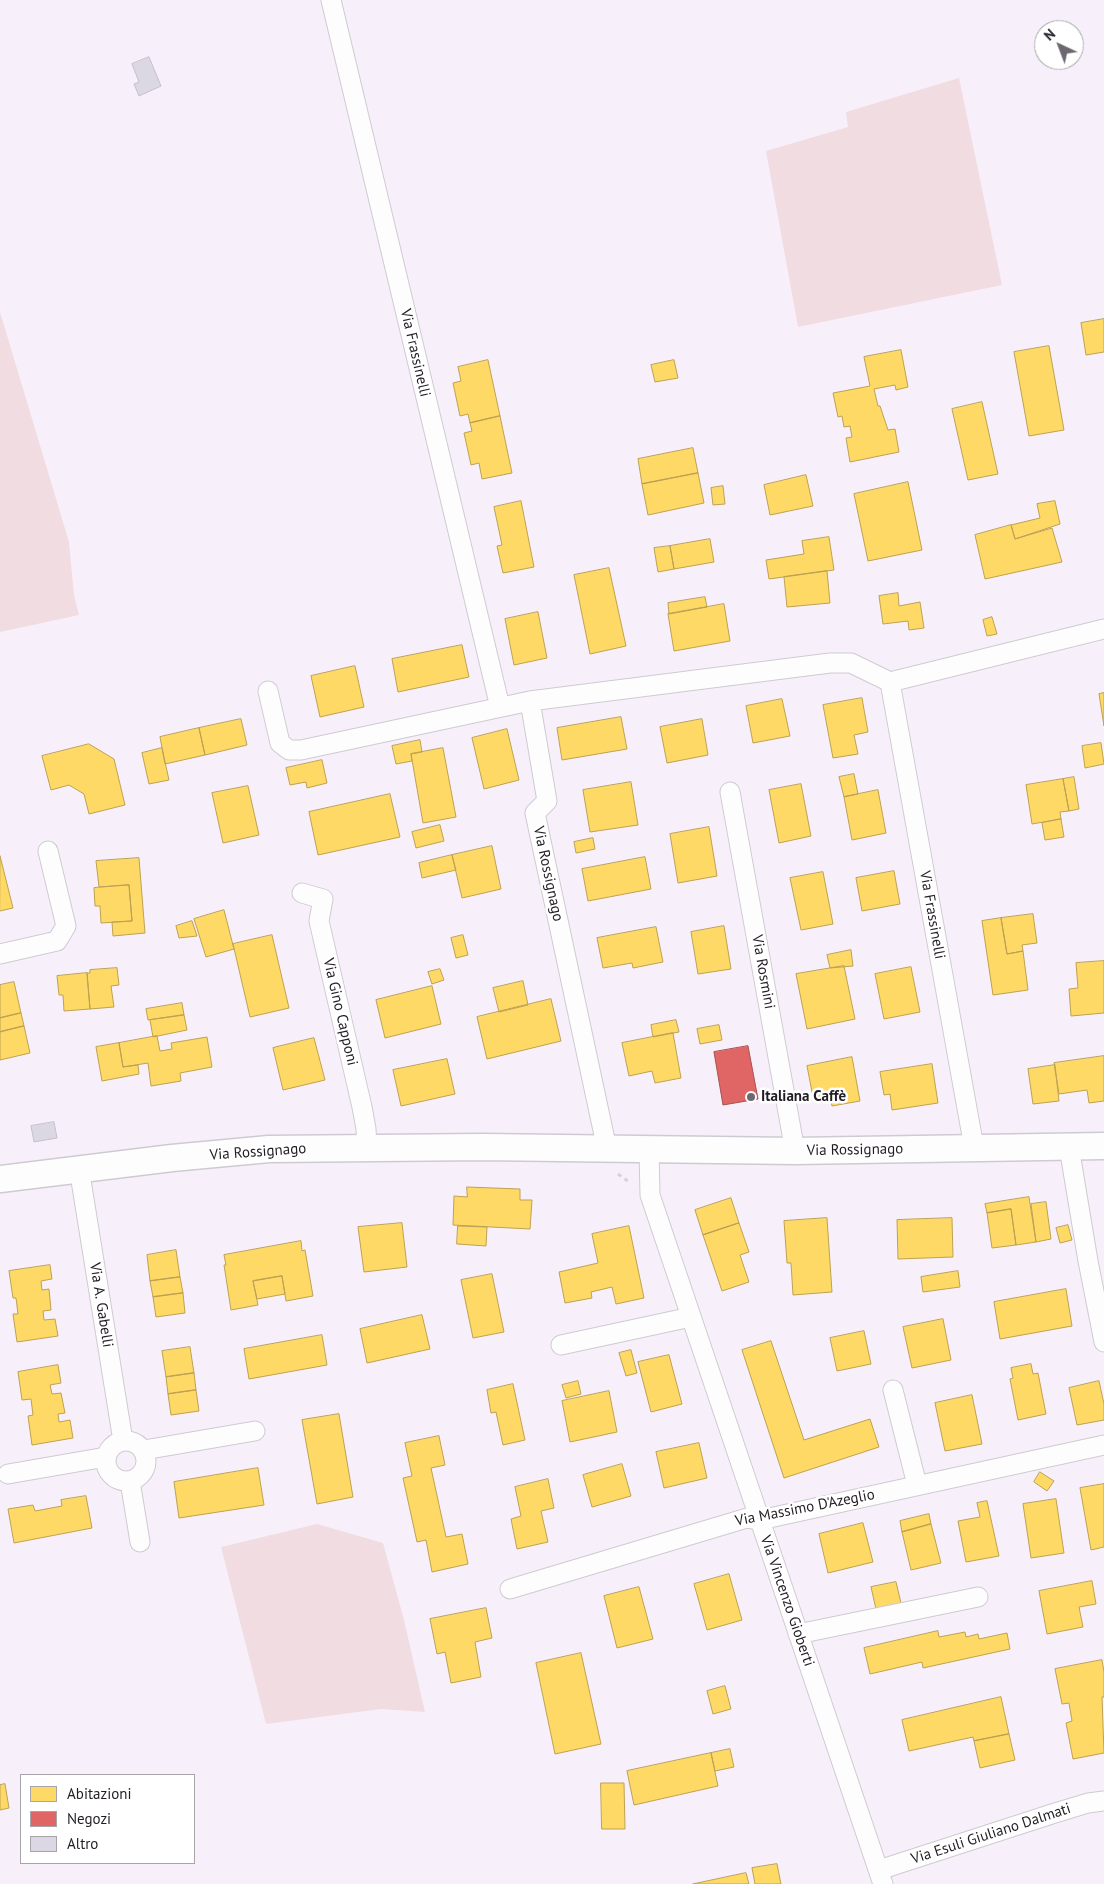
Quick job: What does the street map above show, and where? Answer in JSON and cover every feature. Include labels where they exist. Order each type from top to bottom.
[{"type":"street","name":"Via Frassinelli","points":[[331,0],[500,707]]},
{"type":"street","points":[[268,692],[280,743],[289,750],[301,750],[530,701],[830,663],[851,663],[890,682],[1104,629]]},
{"type":"street","name":"Via Frassinelli","points":[[890,682],[974,1148]]},
{"type":"street","name":"Via Rossignago","points":[[530,701],[547,800],[535,813],[607,1149]]},
{"type":"street","name":"Via Rosmini","points":[[730,792],[795,1151]]},
{"type":"street","points":[[0,954],[57,941],[66,926],[48,851]]},
{"type":"street","name":"Via Gino Capponi","points":[[302,893],[324,899],[319,920],[362,1108],[367,1147]]},
{"type":"street","name":"Via Rossignago","points":[[0,1179],[79,1168],[269,1149],[367,1147],[795,1151],[1104,1146]]},
{"type":"street","points":[[1069,1147],[1104,1342]]},
{"type":"street","name":"Via Vincenzo Gioberti","points":[[648,1150],[650,1195],[881,1877]]},
{"type":"street","name":"Via A. Gabelli","points":[[79,1168],[123,1441]]},
{"type":"street","points":[[561,1345],[692,1317]]},
{"type":"street","points":[[893,1390],[917,1485]]},
{"type":"street","points":[[144,1450],[255,1431]]},
{"type":"street","points":[[131,1441],[138,1444],[144,1450],[146,1465],[143,1473],[138,1478],[122,1482],[109,1472],[106,1465],[106,1457],[115,1444],[131,1441]]},
{"type":"street","name":"Via Massimo D'Azeglio","points":[[510,1589],[746,1518],[760,1520],[1104,1444]]},
{"type":"street","points":[[8,1474],[106,1457]]},
{"type":"street","points":[[130,1481],[140,1542]]},
{"type":"street","points":[[798,1634],[978,1596]]},
{"type":"street","name":"Via Esuli Giuliano Dalmati","points":[[881,1877],[1055,1813],[1088,1803],[1104,1801]]},
{"type":"shaded area","points":[[959,78],[1002,285],[798,327],[766,151],[848,127],[846,112]]},
{"type":"shaded area","points":[[0,312],[69,542],[74,595],[79,615],[0,632]]},
{"type":"shaded area","points":[[317,1524],[383,1543],[404,1620],[425,1712],[381,1709],[266,1724],[221,1547]]},
{"type":"building: Abitazioni","points":[[1104,319],[1104,352],[1086,355],[1081,323]]},
{"type":"building: Abitazioni","points":[[1049,346],[1064,430],[1029,436],[1014,352]]},
{"type":"building: Abitazioni","points":[[901,350],[908,387],[896,390],[895,385],[874,389],[878,406],[880,406],[888,430],[895,429],[899,452],[850,462],[846,438],[852,437],[850,426],[844,427],[842,416],[838,417],[833,393],[870,386],[864,357]]},
{"type":"building: Abitazioni","points":[[488,360],[500,416],[470,423],[468,414],[460,416],[453,383],[461,381],[458,367]]},
{"type":"building: Abitazioni","points":[[674,360],[678,378],[655,382],[651,365]]},
{"type":"building: Abitazioni","points":[[982,402],[998,474],[968,480],[952,409]]},
{"type":"building: Abitazioni","points":[[500,416],[512,473],[482,479],[479,463],[471,465],[464,433],[472,431],[470,423]]},
{"type":"building: Abitazioni","points":[[693,448],[698,473],[642,484],[638,459]]},
{"type":"building: Abitazioni","points":[[698,473],[704,503],[648,515],[642,484]]},
{"type":"building: Abitazioni","points":[[806,475],[813,506],[770,515],[764,485]]},
{"type":"building: Abitazioni","points":[[908,482],[922,550],[868,561],[854,494]]},
{"type":"building: Abitazioni","points":[[723,486],[725,504],[713,505],[711,488]]},
{"type":"building: Abitazioni","points":[[521,501],[534,567],[503,573],[497,546],[502,545],[494,507]]},
{"type":"building: Abitazioni","points":[[1055,501],[1060,524],[1015,539],[1011,525],[1040,518],[1037,504]]},
{"type":"building: Abitazioni","points":[[1011,525],[1015,539],[1052,528],[1062,562],[985,579],[975,535]]},
{"type":"building: Abitazioni","points":[[829,537],[834,570],[769,579],[766,560],[804,554],[802,541]]},
{"type":"building: Abitazioni","points":[[710,539],[714,562],[674,569],[670,546]]},
{"type":"building: Abitazioni","points":[[670,546],[674,569],[658,572],[654,548]]},
{"type":"building: Abitazioni","points":[[609,568],[626,646],[590,654],[574,575]]},
{"type":"building: Abitazioni","points":[[827,571],[830,603],[787,607],[784,577]]},
{"type":"building: Abitazioni","points":[[898,593],[899,606],[920,602],[924,628],[909,630],[908,621],[883,624],[879,596]]},
{"type":"building: Abitazioni","points":[[705,597],[707,607],[669,614],[668,603]]},
{"type":"building: Abitazioni","points":[[724,604],[730,641],[674,651],[668,614]]},
{"type":"building: Abitazioni","points":[[538,612],[547,658],[514,665],[505,619]]},
{"type":"building: Abitazioni","points":[[992,617],[997,634],[987,636],[983,620]]},
{"type":"building: Abitazioni","points":[[462,645],[469,677],[398,692],[392,659]]},
{"type":"building: Abitazioni","points":[[355,666],[364,707],[320,717],[311,676]]},
{"type":"building: Abitazioni","points":[[1104,693],[1104,726],[1099,694]]},
{"type":"building: Abitazioni","points":[[862,698],[868,732],[854,735],[858,754],[833,758],[823,705]]},
{"type":"building: Abitazioni","points":[[782,699],[790,736],[753,743],[746,706]]},
{"type":"building: Abitazioni","points":[[621,717],[627,749],[562,760],[557,728]]},
{"type":"building: Abitazioni","points":[[241,719],[247,745],[205,755],[199,728]]},
{"type":"building: Abitazioni","points":[[702,719],[708,755],[667,763],[660,727]]},
{"type":"building: Abitazioni","points":[[199,728],[205,755],[165,764],[160,737]]},
{"type":"building: Abitazioni","points":[[507,729],[519,780],[484,789],[472,738]]},
{"type":"building: Abitazioni","points":[[420,740],[422,752],[411,754],[412,761],[396,764],[392,746]]},
{"type":"building: Abitazioni","points":[[1101,743],[1104,764],[1085,768],[1082,746]]},
{"type":"building: Abitazioni","points":[[89,744],[114,759],[125,805],[89,814],[84,794],[69,785],[51,790],[42,756]]},
{"type":"building: Abitazioni","points":[[162,748],[169,780],[149,784],[142,753]]},
{"type":"building: Abitazioni","points":[[443,748],[456,817],[423,823],[411,754]]},
{"type":"building: Abitazioni","points":[[322,760],[327,783],[307,788],[306,782],[290,785],[286,768]]},
{"type":"building: Abitazioni","points":[[854,774],[858,794],[844,797],[839,777]]},
{"type":"building: Abitazioni","points":[[1074,777],[1079,809],[1069,811],[1063,779]]},
{"type":"building: Abitazioni","points":[[1063,779],[1069,811],[1060,812],[1061,819],[1032,824],[1026,785]]},
{"type":"building: Abitazioni","points":[[631,782],[638,825],[590,832],[583,790]]},
{"type":"building: Abitazioni","points":[[801,784],[811,836],[779,843],[769,790]]},
{"type":"building: Abitazioni","points":[[248,786],[259,835],[223,843],[212,793]]},
{"type":"building: Abitazioni","points":[[878,790],[886,833],[852,840],[844,797]]},
{"type":"building: Abitazioni","points":[[390,794],[400,837],[318,855],[309,812]]},
{"type":"building: Abitazioni","points":[[1061,819],[1064,837],[1045,840],[1042,823]]},
{"type":"building: Abitazioni","points":[[440,825],[444,841],[416,848],[412,832]]},
{"type":"building: Abitazioni","points":[[709,827],[717,876],[678,883],[670,834]]},
{"type":"building: Abitazioni","points":[[593,838],[595,849],[576,853],[574,842]]},
{"type":"building: Abitazioni","points":[[492,846],[501,889],[462,898],[452,855]]},
{"type":"building: Abitazioni","points":[[452,855],[456,870],[422,878],[419,863]]},
{"type":"building: Abitazioni","points":[[0,856],[13,908],[0,911]]},
{"type":"building: Abitazioni","points":[[645,857],[651,889],[588,901],[582,869]]},
{"type":"building: Abitazioni","points":[[139,858],[145,933],[113,936],[112,922],[132,921],[129,885],[99,887],[96,861]]},
{"type":"building: Abitazioni","points":[[894,871],[900,904],[862,911],[856,878]]},
{"type":"building: Abitazioni","points":[[823,872],[833,924],[801,930],[790,878]]},
{"type":"building: Abitazioni","points":[[129,885],[132,921],[101,923],[100,906],[95,906],[94,888]]},
{"type":"building: Abitazioni","points":[[224,910],[234,949],[206,957],[194,919]]},
{"type":"building: Abitazioni","points":[[1033,914],[1037,943],[1022,945],[1023,951],[1007,954],[1001,918]]},
{"type":"building: Abitazioni","points":[[1001,918],[1007,954],[1023,951],[1028,990],[993,995],[982,921]]},
{"type":"building: Abitazioni","points":[[192,921],[197,936],[179,938],[176,926]]},
{"type":"building: Abitazioni","points":[[724,926],[731,969],[698,974],[691,932]]},
{"type":"building: Abitazioni","points":[[656,927],[663,962],[633,968],[632,963],[603,968],[597,938]]},
{"type":"building: Abitazioni","points":[[272,935],[289,1008],[250,1017],[233,944]]},
{"type":"building: Abitazioni","points":[[463,935],[468,955],[456,958],[451,938]]},
{"type":"building: Abitazioni","points":[[851,950],[853,966],[830,968],[827,955]]},
{"type":"building: Abitazioni","points":[[1104,961],[1104,1013],[1071,1016],[1069,989],[1078,988],[1076,963]]},
{"type":"building: Abitazioni","points":[[844,966],[855,1019],[807,1029],[796,974]]},
{"type":"building: Abitazioni","points":[[911,967],[920,1012],[884,1019],[875,974]]},
{"type":"building: Abitazioni","points":[[117,968],[119,985],[111,986],[114,1007],[90,1009],[87,973],[90,973],[90,970]]},
{"type":"building: Abitazioni","points":[[440,969],[444,980],[432,984],[428,972]]},
{"type":"building: Abitazioni","points":[[87,973],[90,1009],[64,1011],[63,995],[59,995],[57,976]]},
{"type":"building: Abitazioni","points":[[523,981],[528,1005],[499,1012],[493,988]]},
{"type":"building: Abitazioni","points":[[14,982],[21,1013],[0,1018],[0,985]]},
{"type":"building: Abitazioni","points":[[432,986],[441,1024],[385,1038],[376,1000]]},
{"type":"building: Abitazioni","points":[[551,999],[561,1041],[487,1059],[477,1017]]},
{"type":"building: Abitazioni","points":[[182,1003],[184,1015],[148,1020],[146,1009]]},
{"type":"building: Abitazioni","points":[[21,1013],[24,1026],[0,1032],[0,1018]]},
{"type":"building: Abitazioni","points":[[184,1015],[187,1030],[153,1037],[150,1020]]},
{"type":"building: Abitazioni","points":[[676,1020],[679,1032],[653,1037],[651,1025]]},
{"type":"building: Abitazioni","points":[[719,1025],[722,1040],[700,1044],[697,1029]]},
{"type":"building: Abitazioni","points":[[24,1026],[30,1053],[0,1060],[0,1032]]},
{"type":"building: Abitazioni","points":[[673,1033],[681,1078],[655,1083],[652,1071],[629,1076],[622,1043]]},
{"type":"building: Abitazioni","points":[[157,1036],[160,1051],[172,1049],[171,1043],[207,1037],[212,1067],[180,1073],[181,1081],[151,1086],[148,1063],[123,1067],[119,1043]]},
{"type":"building: Abitazioni","points":[[314,1038],[325,1080],[283,1090],[273,1048]]},
{"type":"building: Abitazioni","points":[[119,1043],[123,1067],[138,1065],[139,1074],[102,1081],[96,1047]]},
{"type":"building: Abitazioni","points":[[1104,1056],[1104,1101],[1089,1103],[1087,1090],[1059,1094],[1054,1063]]},
{"type":"building: Abitazioni","points":[[852,1057],[860,1101],[832,1106],[830,1095],[813,1097],[807,1066]]},
{"type":"building: Abitazioni","points":[[447,1059],[455,1094],[401,1106],[393,1070]]},
{"type":"building: Abitazioni","points":[[932,1064],[938,1103],[892,1110],[890,1094],[884,1095],[880,1072]]},
{"type":"building: Abitazioni","points":[[1055,1065],[1059,1101],[1033,1104],[1028,1069]]},
{"type":"building: Abitazioni","points":[[467,1187],[520,1189],[520,1200],[532,1200],[530,1229],[453,1225],[454,1196],[467,1197]]},
{"type":"building: Abitazioni","points":[[1029,1197],[1036,1242],[1016,1245],[1011,1209],[987,1213],[985,1204]]},
{"type":"building: Abitazioni","points":[[731,1198],[739,1223],[703,1235],[695,1210]]},
{"type":"building: Abitazioni","points":[[1046,1202],[1051,1239],[1036,1242],[1031,1204]]},
{"type":"building: Abitazioni","points":[[1011,1209],[1016,1245],[992,1248],[987,1213]]},
{"type":"building: Abitazioni","points":[[827,1218],[832,1292],[793,1295],[791,1263],[787,1263],[784,1221]]},
{"type":"building: Abitazioni","points":[[952,1218],[953,1257],[898,1259],[897,1220]]},
{"type":"building: Abitazioni","points":[[402,1223],[407,1267],[364,1272],[358,1227]]},
{"type":"building: Abitazioni","points":[[739,1223],[749,1252],[740,1255],[749,1282],[722,1291],[703,1235]]},
{"type":"building: Abitazioni","points":[[1068,1225],[1072,1240],[1060,1243],[1056,1228]]},
{"type":"building: Abitazioni","points":[[458,1226],[487,1227],[486,1246],[457,1244]]},
{"type":"building: Abitazioni","points":[[629,1226],[644,1298],[616,1304],[612,1287],[591,1292],[592,1298],[565,1303],[559,1272],[598,1263],[592,1234]]},
{"type":"building: Abitazioni","points":[[301,1241],[302,1251],[305,1250],[313,1296],[286,1301],[282,1276],[253,1281],[258,1305],[231,1310],[224,1255]]},
{"type":"building: Abitazioni","points":[[176,1250],[180,1277],[150,1281],[147,1255]]},
{"type":"building: Abitazioni","points":[[50,1265],[52,1279],[41,1281],[42,1290],[49,1289],[51,1310],[43,1311],[44,1320],[55,1319],[58,1336],[17,1342],[13,1314],[18,1314],[16,1298],[13,1298],[9,1271]]},
{"type":"building: Abitazioni","points":[[958,1271],[960,1287],[923,1292],[921,1277]]},
{"type":"building: Abitazioni","points":[[492,1274],[504,1332],[473,1338],[461,1280]]},
{"type":"building: Abitazioni","points":[[282,1276],[285,1294],[257,1299],[253,1281]]},
{"type":"building: Abitazioni","points":[[180,1277],[183,1293],[153,1297],[150,1281]]},
{"type":"building: Abitazioni","points":[[1066,1289],[1072,1326],[1000,1339],[994,1302]]},
{"type":"building: Abitazioni","points":[[183,1293],[185,1313],[156,1317],[153,1297]]},
{"type":"building: Abitazioni","points":[[422,1315],[430,1349],[367,1363],[360,1329]]},
{"type":"building: Abitazioni","points":[[943,1319],[951,1360],[912,1368],[903,1327]]},
{"type":"building: Abitazioni","points":[[864,1331],[871,1364],[837,1371],[830,1338]]},
{"type":"building: Abitazioni","points":[[322,1335],[327,1365],[249,1379],[244,1349]]},
{"type":"building: Abitazioni","points":[[771,1341],[804,1440],[870,1419],[879,1447],[784,1478],[742,1350]]},
{"type":"building: Abitazioni","points":[[190,1347],[194,1373],[166,1377],[162,1351]]},
{"type":"building: Abitazioni","points":[[631,1350],[637,1373],[626,1376],[619,1353]]},
{"type":"building: Abitazioni","points":[[669,1355],[682,1404],[651,1412],[638,1362]]},
{"type":"building: Abitazioni","points":[[1031,1364],[1033,1374],[1038,1373],[1046,1414],[1018,1420],[1010,1379],[1013,1378],[1011,1368]]},
{"type":"building: Abitazioni","points":[[58,1365],[61,1383],[50,1385],[52,1394],[61,1393],[65,1413],[58,1414],[59,1422],[70,1420],[73,1438],[32,1445],[28,1416],[33,1415],[31,1399],[22,1400],[18,1372]]},
{"type":"building: Abitazioni","points":[[194,1373],[196,1390],[168,1394],[166,1377]]},
{"type":"building: Abitazioni","points":[[578,1381],[581,1394],[566,1398],[562,1385]]},
{"type":"building: Abitazioni","points":[[1099,1381],[1104,1404],[1104,1420],[1077,1425],[1069,1388]]},
{"type":"building: Abitazioni","points":[[513,1384],[525,1440],[503,1445],[496,1412],[491,1413],[487,1390]]},
{"type":"building: Abitazioni","points":[[196,1390],[199,1411],[171,1415],[168,1394]]},
{"type":"building: Abitazioni","points":[[609,1391],[617,1432],[570,1442],[562,1401]]},
{"type":"building: Abitazioni","points":[[972,1395],[982,1444],[945,1451],[935,1403]]},
{"type":"building: Abitazioni","points":[[339,1414],[353,1497],[317,1504],[302,1420]]},
{"type":"building: Abitazioni","points":[[439,1436],[445,1465],[431,1468],[446,1537],[462,1534],[468,1564],[432,1572],[426,1540],[417,1542],[403,1478],[412,1476],[405,1443]]},
{"type":"building: Abitazioni","points":[[699,1443],[707,1478],[664,1488],[656,1452]]},
{"type":"building: Abitazioni","points":[[622,1464],[631,1496],[592,1507],[583,1475]]},
{"type":"building: Abitazioni","points":[[258,1468],[264,1505],[179,1518],[174,1482]]},
{"type":"building: Abitazioni","points":[[1040,1472],[1054,1481],[1047,1491],[1034,1482]]},
{"type":"building: Abitazioni","points":[[548,1479],[554,1508],[541,1511],[548,1542],[517,1549],[511,1519],[521,1516],[515,1487]]},
{"type":"building: Abitazioni","points":[[1104,1484],[1104,1547],[1091,1550],[1080,1488]]},
{"type":"building: Abitazioni","points":[[86,1496],[92,1528],[14,1543],[8,1509],[33,1505],[35,1511],[62,1506],[61,1500]]},
{"type":"building: Abitazioni","points":[[1056,1499],[1064,1553],[1031,1558],[1023,1504]]},
{"type":"building: Abitazioni","points":[[987,1501],[999,1556],[966,1562],[958,1521],[980,1517],[977,1503]]},
{"type":"building: Abitazioni","points":[[929,1514],[931,1524],[902,1532],[900,1521]]},
{"type":"building: Abitazioni","points":[[863,1523],[873,1562],[828,1573],[819,1534]]},
{"type":"building: Abitazioni","points":[[931,1524],[941,1563],[911,1570],[902,1532]]},
{"type":"building: Abitazioni","points":[[729,1574],[742,1620],[707,1630],[694,1584]]},
{"type":"building: Abitazioni","points":[[1092,1581],[1096,1604],[1079,1607],[1083,1627],[1047,1634],[1039,1591]]},
{"type":"building: Abitazioni","points":[[896,1582],[901,1603],[876,1609],[871,1587]]},
{"type":"building: Abitazioni","points":[[639,1587],[653,1639],[617,1648],[604,1596]]},
{"type":"building: Abitazioni","points":[[486,1608],[492,1638],[475,1642],[481,1677],[451,1683],[445,1652],[437,1654],[430,1619]]},
{"type":"building: Abitazioni","points":[[938,1631],[939,1637],[965,1632],[966,1637],[978,1634],[979,1639],[1007,1633],[1010,1649],[923,1668],[922,1662],[870,1674],[864,1648]]},
{"type":"building: Abitazioni","points":[[581,1653],[601,1744],[555,1754],[536,1663]]},
{"type":"building: Abitazioni","points":[[1102,1660],[1104,1672],[1104,1697],[1102,1697],[1104,1753],[1073,1759],[1066,1723],[1072,1721],[1069,1703],[1062,1704],[1055,1669]]},
{"type":"building: Abitazioni","points":[[725,1686],[731,1709],[713,1714],[707,1691]]},
{"type":"building: Abitazioni","points":[[1001,1697],[1009,1734],[974,1741],[973,1737],[909,1751],[902,1720]]},
{"type":"building: Abitazioni","points":[[1009,1734],[1015,1760],[980,1768],[974,1741]]},
{"type":"building: Abitazioni","points":[[730,1749],[734,1767],[715,1771],[711,1753]]},
{"type":"building: Abitazioni","points":[[711,1753],[718,1786],[634,1805],[627,1771]]},
{"type":"building: Abitazioni","points":[[601,1783],[624,1783],[625,1829],[602,1829]]},
{"type":"building: Abitazioni","points":[[5,1784],[9,1808],[0,1810],[0,1785]]},
{"type":"building: Abitazioni","points":[[777,1864],[781,1884],[755,1884],[752,1868]]},
{"type":"building: Abitazioni","points":[[746,1873],[749,1884],[693,1884]]},
{"type":"building: Negozi","points":[[748,1046],[758,1099],[723,1105],[714,1052]]},
{"type":"building: Altro","points":[[149,57],[161,86],[139,96],[134,84],[139,82],[132,64]]},
{"type":"building: Altro","points":[[54,1122],[57,1138],[34,1142],[31,1126]]},
{"type":"place","name":"Italiana Caffè","points":[[751,1097]]}]
